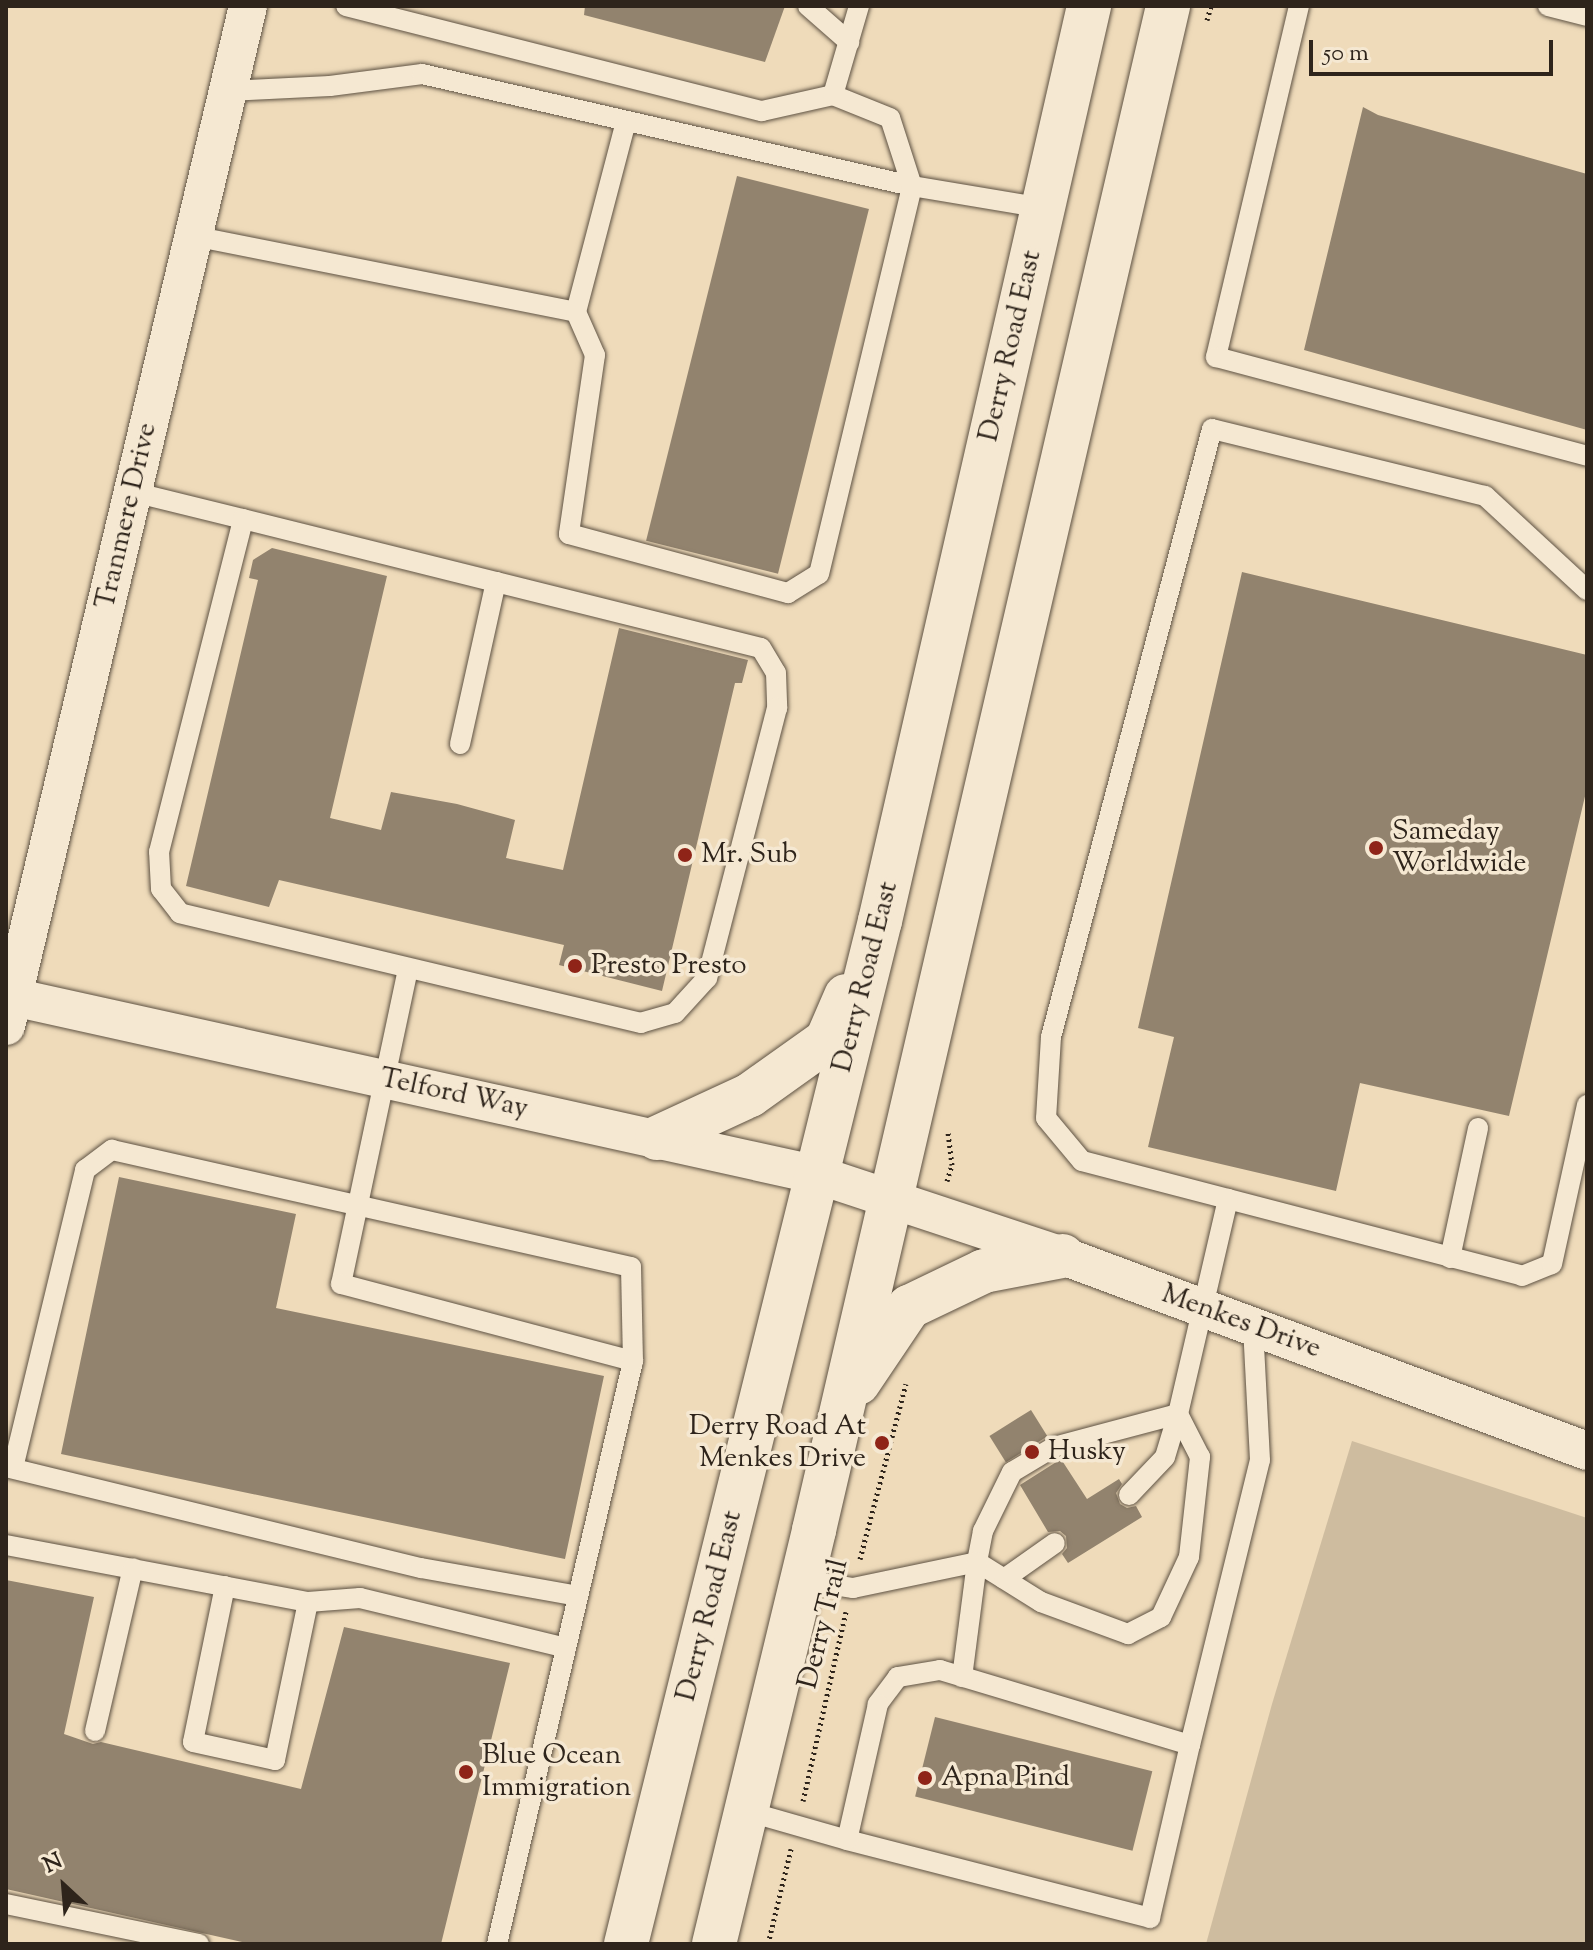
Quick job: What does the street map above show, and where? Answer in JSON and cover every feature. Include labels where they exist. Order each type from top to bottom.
[{"type":"main road","name":"Derry Road East","points":[[626,1944],[880,921],[1089,6]]},
{"type":"main road","points":[[714,1944],[891,1201],[1168,6]]},
{"type":"main road","points":[[657,1138],[750,1095],[827,1040],[880,921]]},
{"type":"main road","points":[[842,1409],[909,1307],[984,1271],[1063,1256]]},
{"type":"street","name":"Tranmere Drive","points":[[10,1012],[248,6]]},
{"type":"street","name":"Telford Way","points":[[10,1012],[385,1079],[818,1175],[891,1201]]},
{"type":"street","name":"Menkes Drive","points":[[891,1201],[1063,1256],[1587,1451]]},
{"type":"lane","points":[[808,6],[849,42]]},
{"type":"lane","points":[[833,95],[859,6]]},
{"type":"lane","points":[[1299,6],[1216,357],[1587,456]]},
{"type":"lane","points":[[1548,6],[1587,16]]},
{"type":"lane","points":[[358,7],[762,111],[833,95],[890,118],[912,186],[819,574],[788,593],[569,534],[595,355],[576,312],[626,121]]},
{"type":"lane","points":[[228,91],[330,86],[422,74],[912,186],[1043,208]]},
{"type":"lane","points":[[193,236],[576,312]]},
{"type":"lane","points":[[1587,590],[1485,496],[1212,429],[1051,1037],[1046,1118],[1082,1161],[1522,1276],[1552,1264],[1587,1105]]},
{"type":"lane","points":[[133,492],[243,519],[761,648],[776,673],[777,708],[707,978],[675,1013],[641,1023],[180,913],[161,889],[159,852],[243,519]]},
{"type":"lane","points":[[460,744],[496,582]]},
{"type":"lane","points":[[408,969],[341,1284],[633,1361]]},
{"type":"lane","points":[[1450,1258],[1478,1128]]},
{"type":"lane","points":[[497,1944],[633,1361],[631,1267],[357,1208],[112,1150],[85,1170],[9,1468],[421,1568],[578,1596]]},
{"type":"lane","points":[[1129,1495],[1165,1457],[1178,1414],[1228,1199]]},
{"type":"lane","points":[[746,1811],[1150,1918],[1260,1460],[1253,1327]]},
{"type":"lane","points":[[962,1677],[983,1531],[1012,1472],[1054,1447],[1178,1414]]},
{"type":"lane","points":[[802,1580],[853,1588],[977,1562],[1041,1602],[1128,1634],[1161,1617],[1189,1557],[1200,1457],[1178,1414]]},
{"type":"lane","points":[[1004,1579],[1055,1543]]},
{"type":"lane","points":[[6,1545],[308,1602],[360,1598],[566,1648]]},
{"type":"lane","points":[[95,1731],[133,1568]]},
{"type":"lane","points":[[225,1586],[193,1742],[275,1760],[308,1602]]},
{"type":"lane","points":[[847,1840],[878,1704],[898,1677],[940,1670],[1190,1745]]},
{"type":"lane","points":[[6,1904],[199,1944]]},
{"type":"path","name":"Derry Trail","points":[[768,1944],[853,1588],[904,1387],[912,1373]]},
{"type":"shaded area","points":[[1352,1441],[1587,1518],[1587,1944],[1206,1944],[1272,1704]]},
{"type":"building","points":[[585,6],[785,6],[765,62],[584,15]]},
{"type":"building","points":[[1363,107],[1378,115],[1587,174],[1587,430],[1304,350]]},
{"type":"building","points":[[737,176],[869,209],[778,574],[646,541]]},
{"type":"building","points":[[272,548],[387,576],[330,818],[381,830],[391,792],[457,804],[515,820],[506,858],[563,870],[619,628],[748,660],[742,683],[735,683],[662,991],[559,965],[564,945],[279,880],[269,907],[186,886],[258,580],[249,578],[253,560]]},
{"type":"building","name":"Sameday Worldwide","points":[[1242,572],[1587,655],[1587,788],[1509,1116],[1360,1083],[1336,1191],[1148,1147],[1174,1037],[1138,1028]]},
{"type":"building","points":[[119,1177],[296,1214],[276,1308],[604,1376],[565,1559],[61,1454]]},
{"type":"building","points":[[1031,1410],[1047,1436],[1006,1462],[989,1436]]},
{"type":"building","points":[[1061,1459],[1087,1499],[1119,1479],[1122,1484],[1116,1493],[1120,1504],[1127,1508],[1136,1506],[1142,1517],[1068,1563],[1062,1554],[1067,1548],[1066,1536],[1060,1531],[1048,1532],[1020,1485]]},
{"type":"building","points":[[6,1580],[94,1597],[64,1734],[93,1744],[101,1742],[301,1789],[344,1627],[510,1663],[441,1944],[251,1944],[6,1889]]},
{"type":"building","points":[[935,1717],[1152,1771],[1133,1851],[915,1797]]},
{"type":"place","name":"Sameday Worldwide","points":[[1376,848]]},
{"type":"place","name":"Mr. Sub","points":[[685,855]]},
{"type":"place","name":"Presto Presto","points":[[575,966]]},
{"type":"place","name":"Derry Road At Menkes Drive","points":[[882,1443]]},
{"type":"place","name":"Husky","points":[[1032,1452]]},
{"type":"place","name":"Blue Ocean Immigration","points":[[466,1772]]},
{"type":"place","name":"Apna Pind","points":[[925,1778]]}]
